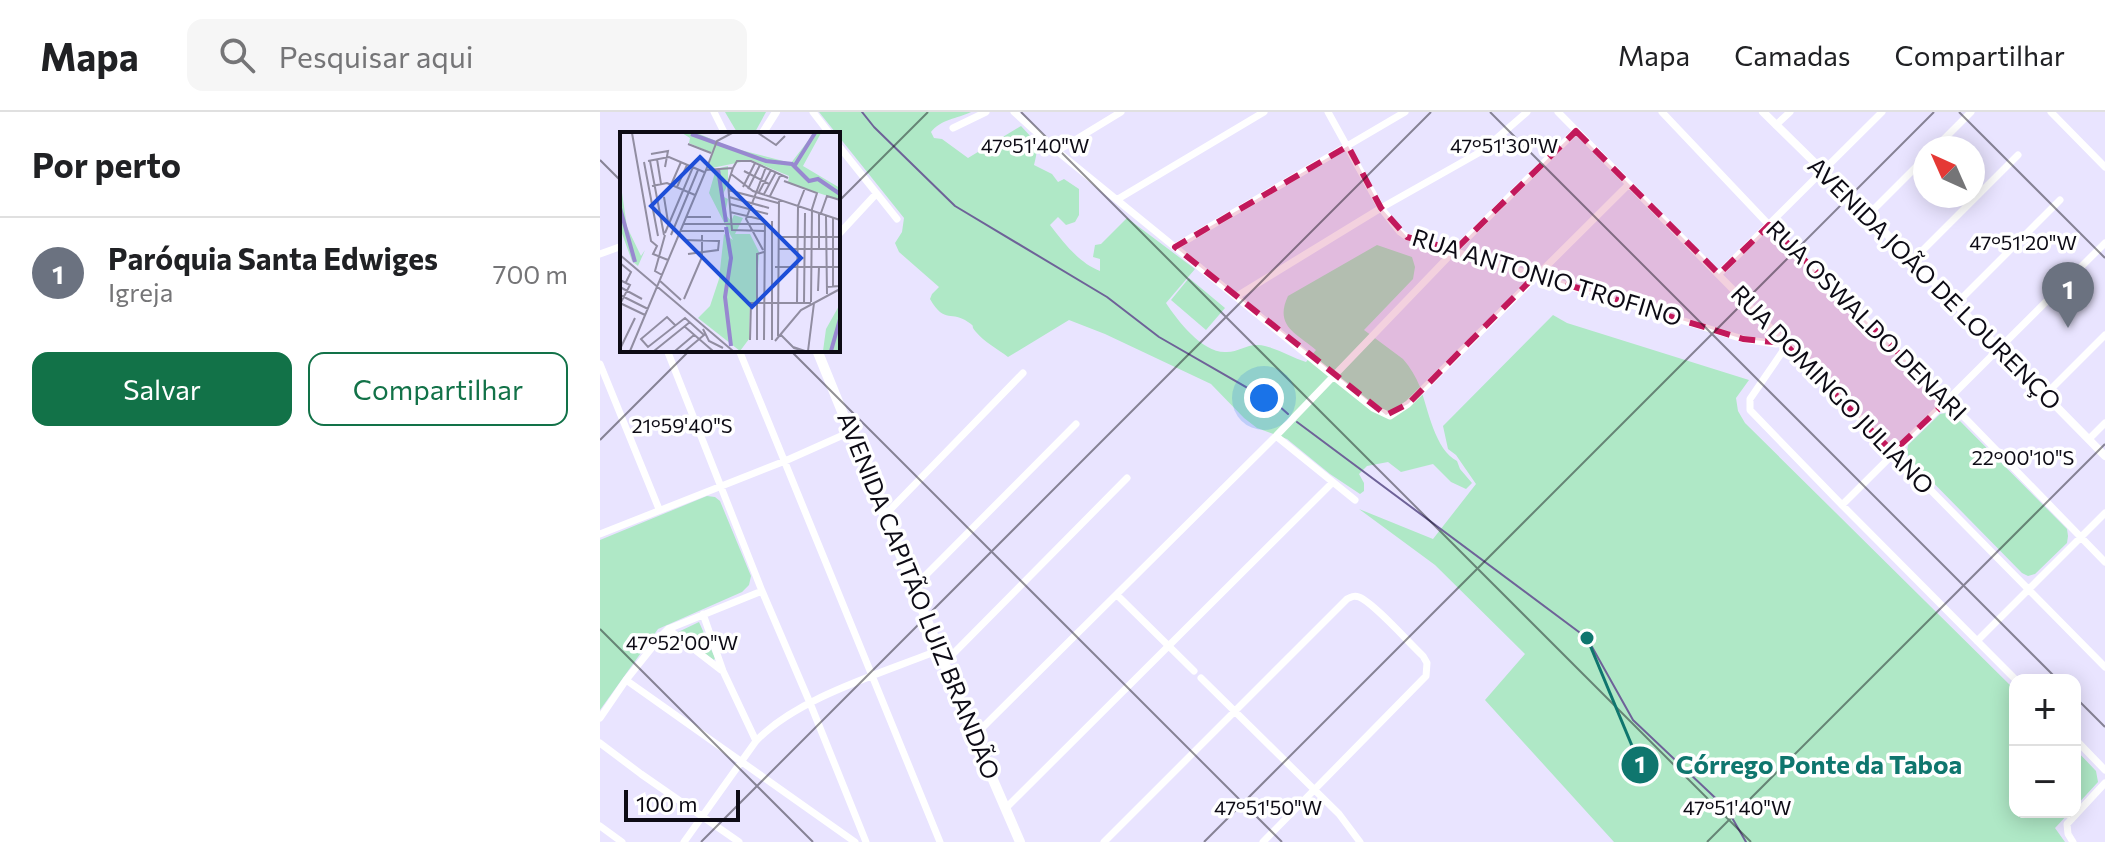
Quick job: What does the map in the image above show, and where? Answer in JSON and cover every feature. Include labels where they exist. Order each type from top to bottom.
[{"type":"main road","name":"AVENIDA CAPITÃO LUIZ BRANDÃO","points":[[818,352],[1020,842]]},
{"type":"street","points":[[714,112],[724,132]]},
{"type":"street","points":[[763,132],[776,112]]},
{"type":"street","points":[[813,112],[828,132]]},
{"type":"street","points":[[953,128],[986,112]]},
{"type":"street","points":[[1014,112],[1057,151],[1333,376],[1386,415],[1394,415],[1408,404],[1629,184]]},
{"type":"street","points":[[1057,151],[1121,112]]},
{"type":"street","points":[[1118,199],[1264,112]]},
{"type":"street","name":"RUA ANTONIO TROFINO","points":[[1328,112],[1381,208],[1407,237],[1743,339],[1786,344]]},
{"type":"street","points":[[1175,247],[1405,112]]},
{"type":"street","points":[[1237,296],[1482,151],[1527,112]]},
{"type":"street","name":"RUA DOMINGO JULIANO","points":[[1558,112],[2105,667]]},
{"type":"street","name":"RUA OSWALDO DENARI","points":[[1662,112],[1769,225],[2105,562]]},
{"type":"street","name":"AVENIDA JOÃO DE LOURENÇO","points":[[1763,112],[2105,456]]},
{"type":"street","points":[[1776,125],[1790,112]]},
{"type":"street","points":[[1719,274],[1882,112]]},
{"type":"street","points":[[1947,136],[1971,112]]},
{"type":"street","points":[[2051,112],[2105,167]]},
{"type":"street","points":[[974,736],[1276,436],[1455,250],[1576,131]]},
{"type":"street","points":[[840,149],[897,219]]},
{"type":"street","points":[[1913,260],[2018,155]]},
{"type":"street","points":[[1868,215],[1913,170]]},
{"type":"street","points":[[840,233],[876,194]]},
{"type":"street","points":[[1955,305],[2060,200]]},
{"type":"street","points":[[1842,505],[2105,243]]},
{"type":"street","points":[[600,254],[620,247]]},
{"type":"street","points":[[2045,395],[2105,335]]},
{"type":"street","points":[[1786,344],[1750,399],[1750,410],[2010,674]]},
{"type":"street","points":[[668,352],[866,842]]},
{"type":"street","points":[[740,352],[940,842]]},
{"type":"street","points":[[600,364],[659,509]]},
{"type":"street","points":[[885,515],[1023,373]]},
{"type":"street","points":[[2089,439],[2105,423]]},
{"type":"street","points":[[914,587],[1076,424]]},
{"type":"street","points":[[600,534],[850,432]]},
{"type":"street","points":[[1276,436],[1355,500]]},
{"type":"street","points":[[945,662],[1127,478]]},
{"type":"street","points":[[1005,809],[1332,483]]},
{"type":"street","points":[[1977,641],[2105,513]]},
{"type":"street","points":[[600,718],[626,680],[668,629],[762,591]]},
{"type":"street","points":[[1117,595],[1194,671]]},
{"type":"street","points":[[1104,842],[1349,597],[1356,596],[1363,599],[1423,656],[1427,668],[1424,680],[1263,842]]},
{"type":"street","points":[[703,614],[723,671],[756,741]]},
{"type":"street","points":[[668,629],[723,671]]},
{"type":"street","points":[[684,842],[768,728],[810,703],[939,650]]},
{"type":"street","points":[[1201,678],[1346,822],[1360,842]]},
{"type":"street","points":[[626,680],[855,842]]},
{"type":"street","points":[[600,743],[739,842]]},
{"type":"street","points":[[2081,745],[2105,770]]},
{"type":"street","points":[[2073,842],[2067,824],[2105,783]]},
{"type":"street","points":[[600,826],[622,842]]},
{"type":"highlighted area","points":[[1576,131],[1719,274],[1769,225],[1947,401],[1893,452],[1784,343],[1743,339],[1536,275],[1408,404],[1386,415],[1175,247],[1348,146],[1381,208],[1407,237],[1455,250]]},
{"type":"green space","points":[[725,112],[766,112],[755,132],[737,132]]},
{"type":"green space","points":[[819,112],[971,112],[944,122],[931,132],[934,138],[942,139],[968,158],[1021,126],[1035,143],[1037,152],[1034,165],[1052,174],[1058,182],[1064,179],[1079,189],[1079,215],[1075,222],[1066,225],[1058,217],[1050,225],[1066,245],[1085,263],[1100,271],[1100,259],[1093,257],[1095,245],[1101,244],[1127,218],[1195,269],[1166,303],[1192,335],[1218,351],[1231,352],[1258,345],[1306,362],[1316,350],[1285,322],[1284,306],[1288,296],[1377,245],[1412,257],[1415,267],[1413,279],[1364,330],[1408,365],[1420,387],[1438,439],[1472,483],[1466,489],[1451,482],[1433,464],[1401,472],[1388,462],[1367,466],[1359,474],[1364,483],[1364,491],[1360,494],[1287,439],[1257,428],[1211,384],[1069,320],[1008,357],[983,339],[968,322],[944,315],[935,307],[930,299],[939,287],[899,252],[895,243],[902,232],[904,218],[840,138],[840,132],[835,132]]},
{"type":"green space","points":[[1189,278],[1225,308],[1206,330],[1171,300]]},
{"type":"green space","points":[[1553,315],[1567,323],[1749,380],[1736,398],[1738,411],[1745,423],[2009,684],[2009,818],[2064,818],[2055,828],[2065,842],[1614,842],[1485,700],[1525,654],[1435,565],[1359,509],[1433,539],[1476,484],[1456,455],[1448,449],[1443,426]]},
{"type":"green space","points":[[1940,414],[1953,414],[2067,529],[2067,543],[2035,574],[2028,576],[2022,573],[1909,458],[1908,445]]},
{"type":"green space","points":[[707,496],[720,501],[751,576],[749,585],[742,592],[658,629],[600,710],[600,540]]},
{"type":"green space","points":[[699,622],[715,658],[714,660],[676,633]]},
{"type":"green space","points":[[2081,755],[2096,771],[2098,782],[2081,800]]},
{"type":"waterway","points":[[862,112],[955,206],[1107,297],[1159,337],[1288,414]]},
{"type":"waterway","points":[[1297,422],[1587,638],[1633,720],[1727,809],[1746,842]]},
{"type":"place","name":"Paróquia Santa Edwiges","points":[[2068,328]]},
{"type":"place","name":"Córrego Ponte da Taboa","points":[[1587,638]]}]
